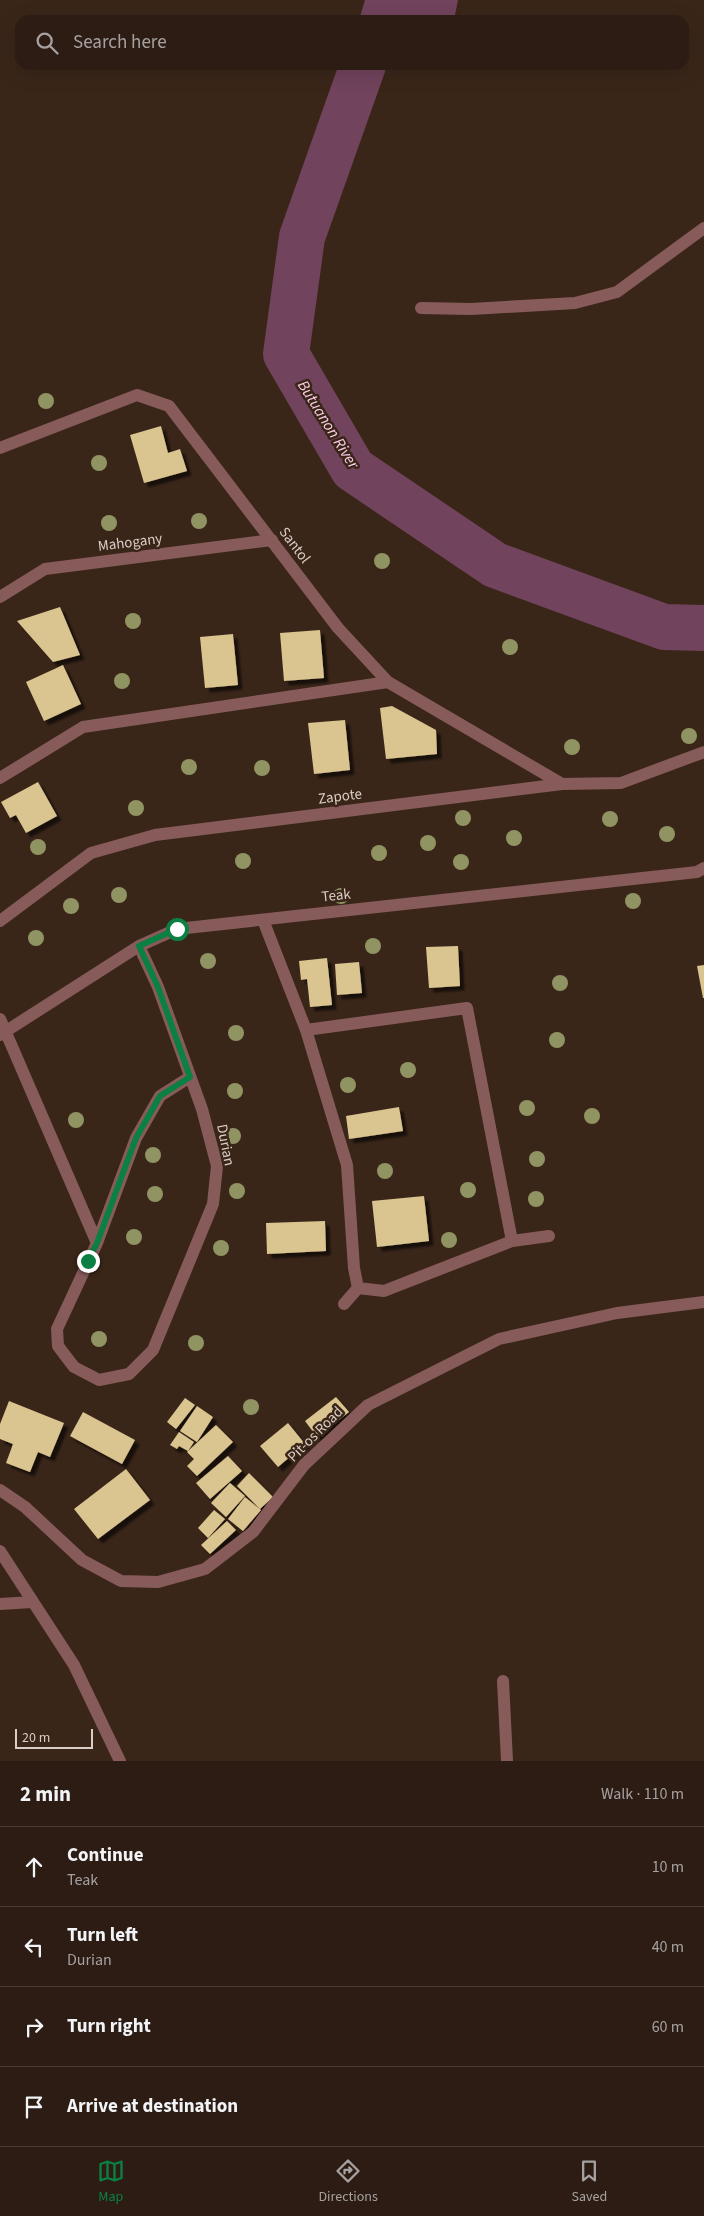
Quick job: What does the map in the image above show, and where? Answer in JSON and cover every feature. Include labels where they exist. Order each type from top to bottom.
[{"type":"street","points":[[421,308],[471,309],[575,304],[617,292],[704,228]]},
{"type":"street","name":"Santol","points":[[0,448],[137,395],[168,406],[338,628],[388,682],[562,784]]},
{"type":"street","name":"Mahogany","points":[[0,597],[45,569],[272,540]]},
{"type":"street","points":[[0,778],[83,727],[388,682]]},
{"type":"street","name":"Zapote","points":[[0,921],[91,853],[155,835],[562,784],[621,783],[704,752]]},
{"type":"street","name":"Teak","points":[[3,1034],[139,946],[177,929],[697,872],[704,868]]},
{"type":"street","points":[[263,920],[306,1030],[347,1165],[354,1268],[358,1288]]},
{"type":"street","name":"Durian","points":[[97,1243],[56,1329],[58,1346],[74,1367],[99,1380],[129,1374],[154,1350],[213,1204],[217,1166],[202,1109],[158,987],[139,946]]},
{"type":"street","points":[[306,1030],[467,1008],[512,1241]]},
{"type":"street","points":[[0,1019],[3,1034],[97,1243]]},
{"type":"street","points":[[97,1243],[140,1130],[160,1096],[190,1077]]},
{"type":"street","points":[[358,1288],[384,1291],[512,1241],[549,1236]]},
{"type":"street","points":[[344,1304],[358,1288]]},
{"type":"street","name":"Pit-os Road","points":[[0,1490],[25,1507],[82,1560],[121,1582],[158,1582],[205,1569],[253,1532],[304,1465],[368,1404],[499,1339],[617,1313],[704,1302]]},
{"type":"street","points":[[0,1552],[74,1666],[120,1761]]},
{"type":"street","points":[[0,1604],[32,1602]]},
{"type":"street","points":[[504,1681],[507,1761]]},
{"type":"shaded area","points":[[365,0],[458,0],[455,15],[360,15]]},
{"type":"building","points":[[161,426],[168,453],[180,449],[187,471],[144,483],[130,435]]},
{"type":"building","points":[[60,607],[80,655],[53,662],[17,621]]},
{"type":"building","points":[[320,630],[324,678],[284,681],[280,633]]},
{"type":"building","points":[[233,634],[238,685],[205,688],[200,637]]},
{"type":"building","points":[[63,665],[81,704],[44,721],[26,682]]},
{"type":"building","points":[[392,706],[436,730],[437,754],[386,759],[380,708]]},
{"type":"building","points":[[345,720],[350,770],[314,774],[308,723]]},
{"type":"building","points":[[38,782],[57,816],[26,833],[16,815],[10,818],[1,802]]},
{"type":"building","points":[[458,946],[460,986],[429,988],[426,947]]},
{"type":"building","points":[[327,958],[332,1005],[310,1007],[307,979],[301,980],[299,961]]},
{"type":"building","points":[[359,962],[362,993],[337,995],[335,964]]},
{"type":"building","points":[[704,965],[704,998],[703,998],[697,966]]},
{"type":"building","points":[[399,1107],[403,1131],[349,1139],[346,1116]]},
{"type":"building","points":[[424,1196],[429,1241],[377,1247],[372,1201]]},
{"type":"building","points":[[325,1221],[326,1251],[267,1254],[266,1223]]},
{"type":"building","points":[[336,1397],[349,1412],[317,1437],[305,1421]]},
{"type":"building","points":[[185,1398],[195,1405],[176,1429],[167,1422]]},
{"type":"building","points":[[9,1401],[64,1423],[50,1457],[38,1452],[30,1472],[6,1463],[13,1444],[0,1439],[0,1424]]},
{"type":"building","points":[[197,1406],[213,1417],[197,1442],[180,1431]]},
{"type":"building","points":[[83,1412],[135,1440],[122,1464],[70,1436]]},
{"type":"building","points":[[288,1423],[305,1444],[278,1467],[260,1446]]},
{"type":"building","points":[[216,1425],[233,1442],[197,1476],[187,1466],[194,1459],[187,1452]]},
{"type":"building","points":[[179,1432],[194,1442],[188,1451],[179,1446],[177,1449],[170,1445]]},
{"type":"building","points":[[228,1456],[242,1471],[210,1499],[196,1483]]},
{"type":"building","points":[[126,1469],[150,1500],[98,1539],[74,1509]]},
{"type":"building","points":[[249,1473],[273,1497],[260,1509],[237,1486]]},
{"type":"building","points":[[230,1483],[245,1496],[226,1517],[211,1503]]},
{"type":"building","points":[[245,1497],[261,1510],[243,1531],[228,1519]]},
{"type":"building","points":[[214,1510],[225,1519],[208,1538],[198,1528]]},
{"type":"building","points":[[227,1521],[236,1530],[210,1554],[201,1545]]},
{"type":"waterway","name":"Butuanon River","points":[[361,70],[302,237],[286,354],[353,469],[495,565],[664,627],[704,628]]},
{"type":"route","points":[[88,1261],[97,1243],[136,1138],[160,1096],[190,1077],[158,987],[139,946],[177,929]]}]
